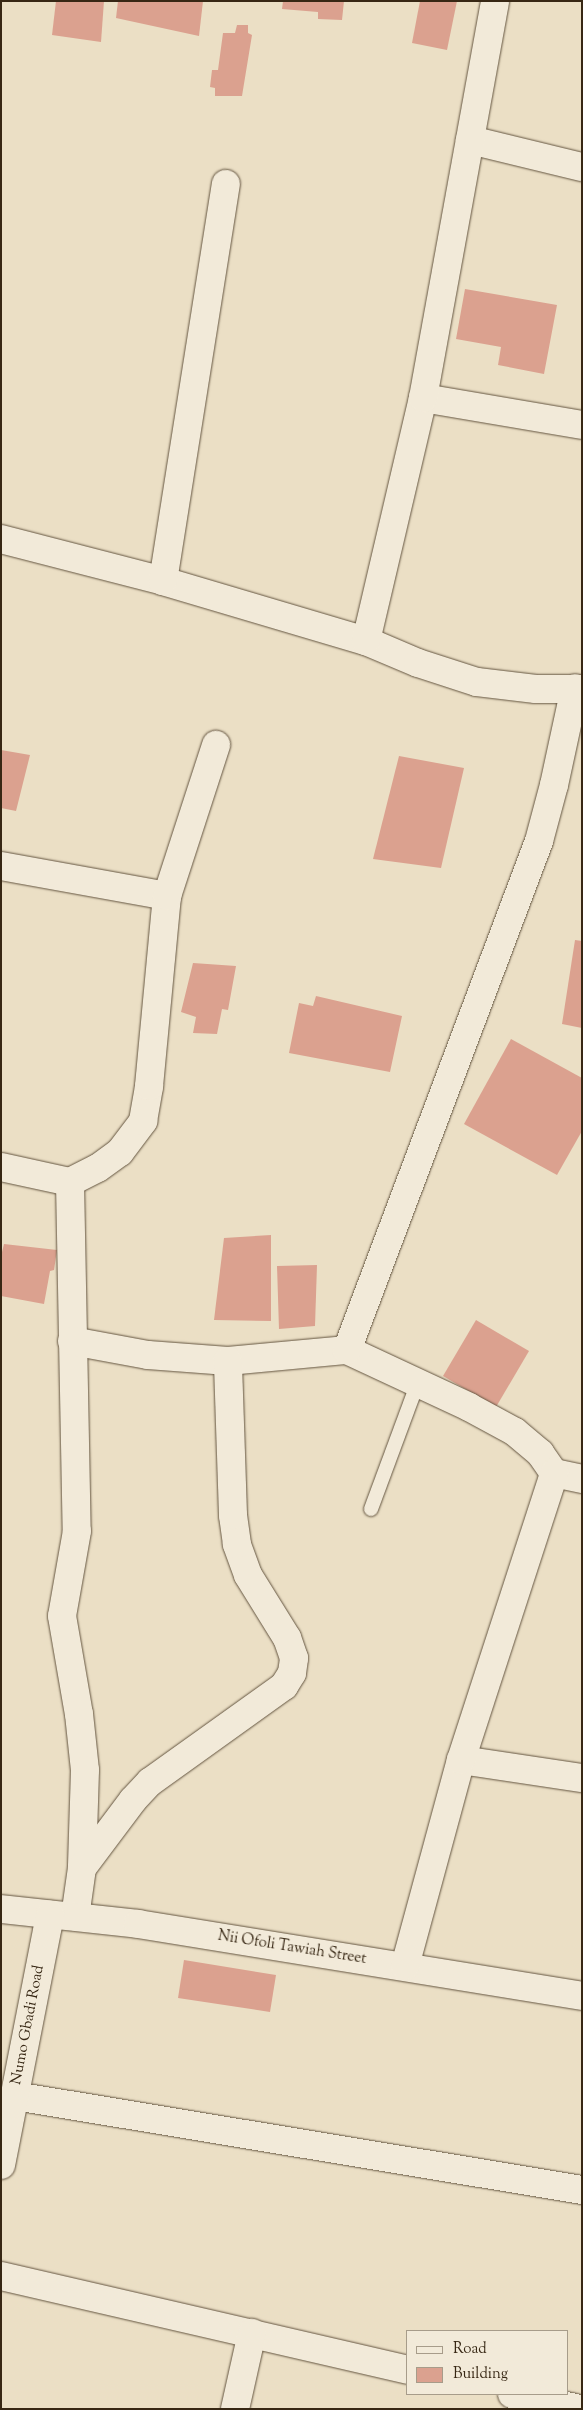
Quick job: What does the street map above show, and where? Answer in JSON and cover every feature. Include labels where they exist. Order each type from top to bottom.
[{"type":"street","points":[[366,641],[423,398],[495,1]]},
{"type":"street","points":[[470,140],[582,167]]},
{"type":"street","points":[[163,581],[226,184]]},
{"type":"street","points":[[423,398],[582,425]]},
{"type":"street","points":[[1,539],[163,581],[366,641],[418,663],[477,682],[536,689],[578,688],[539,841],[347,1350]]},
{"type":"street","points":[[1,1167],[70,1182],[98,1168],[120,1152],[143,1121],[149,1086],[167,896],[216,745]]},
{"type":"street","points":[[1,866],[167,896]]},
{"type":"street","name":"Numo Gbadi Road","points":[[1,2165],[15,2096],[62,1916],[82,1868],[85,1770],[79,1714],[62,1616],[77,1530],[70,1182]]},
{"type":"street","points":[[72,1341],[148,1355],[228,1361],[347,1350],[418,1382],[515,1432],[540,1453],[554,1473],[582,1479]]},
{"type":"street","points":[[82,1868],[133,1800],[150,1782],[284,1686],[292,1673],[294,1658],[287,1638],[248,1575],[237,1544],[233,1515],[228,1361]]},
{"type":"street","points":[[405,1966],[461,1760],[554,1473]]},
{"type":"street","points":[[461,1760],[582,1778]]},
{"type":"street","name":"Nii Ofoli Tawiah Street","points":[[1,1909],[138,1924],[582,1996]]},
{"type":"street","points":[[15,2096],[582,2190]]},
{"type":"street","points":[[1,2276],[406,2370]]},
{"type":"street","points":[[235,2409],[252,2333]]},
{"type":"street","points":[[517,2395],[580,2409]]},
{"type":"lane","points":[[371,1509],[418,1382]]},
{"type":"building","points":[[56,1],[104,1],[101,42],[52,35]]},
{"type":"building","points":[[118,1],[203,1],[199,36],[116,18]]},
{"type":"building","points":[[283,1],[344,1],[342,20],[318,19],[318,12],[282,9]]},
{"type":"building","points":[[420,1],[457,1],[447,50],[412,43]]},
{"type":"building","points":[[237,25],[248,25],[248,33],[252,35],[242,96],[215,96],[215,88],[210,87],[212,70],[218,70],[223,33],[235,33]]},
{"type":"building","points":[[465,289],[557,305],[544,374],[498,365],[501,347],[456,339]]},
{"type":"building","points":[[1,750],[30,755],[16,811],[1,808]]},
{"type":"building","points":[[399,756],[464,768],[441,868],[373,859]]},
{"type":"building","points":[[575,940],[582,941],[582,1028],[562,1024]]},
{"type":"building","points":[[193,963],[236,966],[228,1010],[222,1009],[217,1034],[193,1033],[196,1017],[181,1012]]},
{"type":"building","points":[[316,996],[402,1016],[390,1072],[289,1053],[299,1003],[313,1006]]},
{"type":"building","points":[[511,1039],[582,1078],[582,1131],[557,1175],[464,1124]]},
{"type":"building","points":[[271,1235],[271,1321],[214,1320],[224,1238]]},
{"type":"building","points":[[4,1244],[57,1250],[54,1270],[50,1271],[44,1304],[1,1296],[1,1256]]},
{"type":"building","points":[[317,1265],[315,1326],[279,1329],[277,1266]]},
{"type":"building","points":[[476,1320],[529,1351],[496,1407],[443,1376]]},
{"type":"building","points":[[184,1960],[276,1975],[270,2012],[178,1998]]}]
